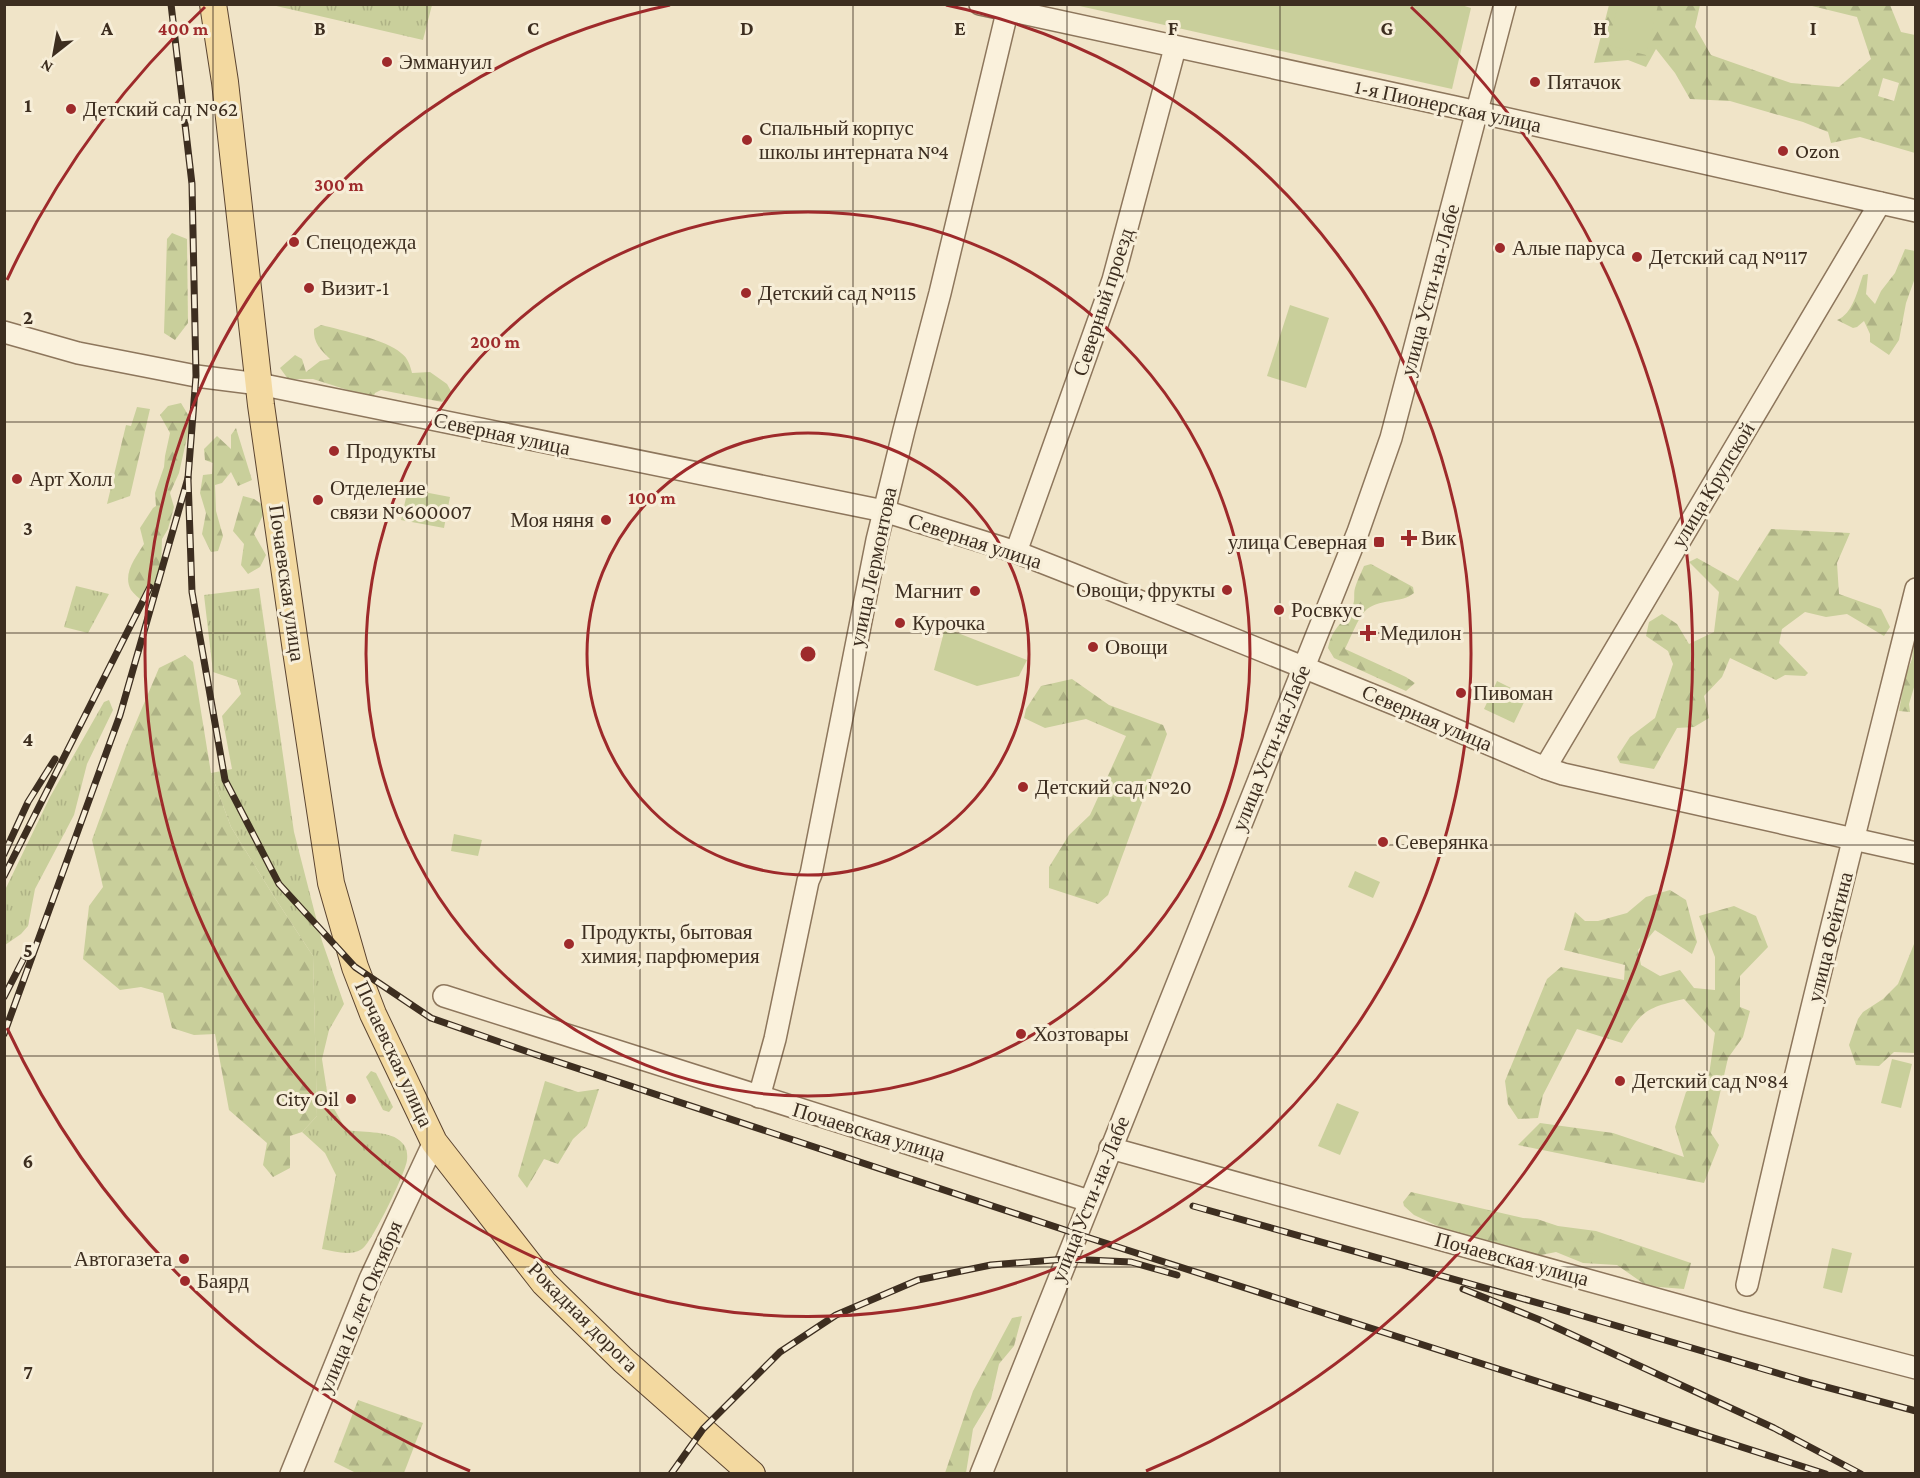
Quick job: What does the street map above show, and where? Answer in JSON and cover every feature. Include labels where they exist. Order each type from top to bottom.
[{"type":"main road","name":"Почаевская улица","points":[[213,4],[225,82],[259,384],[331,883],[355,967],[373,1014],[434,1142]]},
{"type":"main road","name":"Рокадная дорога","points":[[434,1142],[544,1283],[624,1360],[752,1473]]},
{"type":"street","name":"1-я Пионерская улица","points":[[980,4],[1008,8],[1175,48],[1476,112],[1916,211]]},
{"type":"street","name":"улица Усти-на-Лабе","points":[[981,1473],[1358,532],[1391,438],[1505,4]]},
{"type":"street","name":"улица Лермонтова","points":[[759,1097],[775,1040],[811,874],[884,511],[940,293],[1008,8]]},
{"type":"street","name":"Северный проезд","points":[[1016,552],[1113,280],[1175,48]]},
{"type":"street","name":"улица Крупской","points":[[1545,768],[1880,203]]},
{"type":"street","name":"Северная улица","points":[[4,332],[78,353],[196,376],[259,384],[884,511],[1016,552],[1563,774],[1916,854]]},
{"type":"street","name":"улица Фейгина","points":[[1747,1285],[1829,937],[1916,589]]},
{"type":"street","name":"Почаевская улица","points":[[444,996],[1089,1201]]},
{"type":"street","name":"улица 16 лет Октября","points":[[291,1473],[370,1279],[434,1142]]},
{"type":"street","name":"Почаевская улица","points":[[1110,1148],[1716,1316],[1916,1368]]},
{"type":"green space","points":[[1458,4],[1471,8],[1452,89],[1075,5]]},
{"type":"green space","points":[[272,5],[432,5],[423,40]]},
{"type":"green space","points":[[1609,5],[1700,5],[1695,27],[1711,55],[1791,83],[1839,87],[1871,59],[1857,17],[1808,5],[1890,5],[1901,32],[1915,35],[1915,153],[1860,137],[1831,143],[1828,132],[1803,122],[1730,101],[1690,99],[1675,73],[1656,49],[1646,67],[1628,60],[1594,63]],"holes":[[[1883,78],[1899,83],[1894,101],[1878,96]]]},
{"type":"green space","points":[[1618,5],[1658,5],[1646,55],[1608,45]]},
{"type":"green space","points":[[172,233],[187,239],[188,323],[175,340],[164,333],[167,239]]},
{"type":"green space","points":[[1905,249],[1915,251],[1915,278],[1906,303],[1899,340],[1889,355],[1870,342],[1870,334],[1864,321],[1853,328],[1837,320],[1843,317],[1851,307],[1863,275],[1868,274],[1866,294],[1875,304],[1881,291],[1895,273]]},
{"type":"green space","points":[[1290,305],[1329,318],[1306,388],[1267,376]]},
{"type":"green space","points":[[321,325],[363,336],[394,348],[405,357],[412,373],[430,372],[447,384],[452,393],[442,402],[381,390],[375,393],[373,398],[313,379],[288,379],[280,368],[295,355],[302,359],[306,372],[320,361],[330,359],[316,342],[314,329]]},
{"type":"green space","points":[[181,403],[190,418],[190,424],[179,473],[170,493],[174,507],[168,529],[162,539],[161,569],[148,600],[142,601],[131,590],[129,572],[144,544],[140,528],[156,506],[155,493],[164,467],[170,433],[160,415],[168,406]]},
{"type":"green space","points":[[137,407],[150,409],[130,496],[107,504],[126,425],[131,426]]},
{"type":"green space","points":[[236,428],[252,480],[238,486],[231,472],[222,483],[215,485],[216,511],[223,536],[218,551],[211,552],[202,534],[206,513],[200,493],[203,475],[212,474],[213,463],[205,460],[204,449],[217,436],[231,449],[231,435]]},
{"type":"green space","points":[[408,489],[450,497],[444,528],[401,520]]},
{"type":"green space","points":[[243,496],[263,505],[263,515],[254,534],[266,555],[260,567],[248,574],[241,565],[244,544],[233,531]]},
{"type":"green space","points":[[1771,529],[1850,533],[1837,563],[1839,594],[1881,609],[1890,627],[1884,636],[1847,614],[1826,617],[1805,612],[1782,629],[1779,643],[1808,673],[1805,676],[1785,675],[1776,680],[1730,658],[1722,677],[1704,696],[1709,718],[1694,727],[1677,728],[1654,769],[1620,763],[1617,757],[1630,737],[1655,718],[1673,664],[1668,651],[1646,636],[1649,622],[1662,614],[1677,624],[1689,644],[1714,632],[1719,592],[1689,562],[1697,558],[1738,581]]},
{"type":"green space","points":[[1371,564],[1413,587],[1414,593],[1403,599],[1376,604],[1365,611],[1345,649],[1415,683],[1406,691],[1334,658],[1328,648],[1333,634],[1353,604],[1355,588],[1364,566]]},
{"type":"green space","points":[[76,586],[109,594],[88,633],[64,627]]},
{"type":"green space","points":[[259,588],[294,832],[322,941],[344,1004],[329,1030],[322,1059],[328,1098],[346,1130],[381,1133],[394,1137],[403,1144],[407,1154],[405,1167],[388,1207],[367,1244],[352,1253],[322,1249],[336,1175],[325,1153],[302,1132],[317,1116],[313,956],[231,827],[211,773],[232,769],[222,716],[241,694],[237,680],[213,672],[204,595]]},
{"type":"green space","points":[[945,628],[1027,660],[1019,676],[977,686],[934,670]]},
{"type":"green space","points":[[1915,636],[1915,684],[1909,704],[1910,712],[1899,711],[1905,677],[1912,659]]},
{"type":"green space","points":[[185,655],[193,662],[211,773],[231,827],[313,956],[317,1116],[302,1132],[290,1136],[290,1168],[273,1177],[263,1165],[267,1143],[229,1110],[215,1034],[194,1035],[172,1028],[163,993],[141,987],[120,990],[83,959],[89,906],[103,887],[92,840],[126,746],[159,668]]},
{"type":"green space","points":[[1072,679],[1109,705],[1163,725],[1167,734],[1108,895],[1098,904],[1049,888],[1049,867],[1069,835],[1090,815],[1126,736],[1086,719],[1045,728],[1024,718],[1026,709],[1041,686]]},
{"type":"green space","points":[[1497,681],[1527,696],[1514,723],[1484,709]]},
{"type":"green space","points":[[109,700],[113,710],[87,764],[74,815],[35,889],[28,926],[5,945],[5,890],[50,797],[104,702]]},
{"type":"green space","points":[[454,834],[482,840],[478,856],[451,851]]},
{"type":"green space","points":[[1355,871],[1380,882],[1373,898],[1348,887]]},
{"type":"green space","points":[[1670,890],[1686,900],[1697,942],[1692,954],[1655,930],[1638,950],[1641,965],[1660,976],[1680,970],[1694,988],[1715,990],[1715,957],[1699,916],[1734,906],[1756,916],[1768,947],[1740,976],[1740,1007],[1750,1011],[1743,1037],[1728,1058],[1711,1133],[1719,1145],[1704,1183],[1518,1145],[1540,1123],[1613,1133],[1684,1157],[1675,1127],[1686,1092],[1709,1075],[1715,1033],[1684,999],[1646,1012],[1635,1023],[1622,1043],[1577,1029],[1543,1095],[1538,1118],[1518,1119],[1508,1104],[1505,1081],[1547,979],[1561,967],[1624,980],[1625,965],[1564,950],[1575,912],[1585,921],[1598,921],[1627,913],[1646,897]]},
{"type":"green space","points":[[1914,944],[1916,944],[1915,1053],[1894,1052],[1879,1066],[1856,1065],[1849,1045],[1858,1019],[1863,1012],[1883,999],[1898,984]]},
{"type":"green space","points":[[1892,1059],[1912,1064],[1901,1108],[1881,1103]]},
{"type":"green space","points":[[371,1071],[376,1073],[393,1107],[389,1112],[383,1110],[366,1077]]},
{"type":"green space","points":[[545,1081],[578,1092],[599,1089],[587,1126],[573,1139],[558,1164],[544,1159],[527,1188],[518,1176]]},
{"type":"green space","points":[[1337,1103],[1359,1112],[1340,1155],[1318,1146]]},
{"type":"green space","points":[[1411,1192],[1523,1218],[1537,1219],[1558,1226],[1596,1231],[1691,1263],[1684,1289],[1647,1286],[1617,1265],[1583,1263],[1556,1252],[1541,1255],[1520,1253],[1461,1237],[1414,1215],[1404,1206],[1403,1202]]},
{"type":"green space","points":[[1594,1237],[1637,1249],[1633,1266],[1589,1253]]},
{"type":"green space","points":[[1832,1248],[1852,1253],[1842,1293],[1823,1288]]},
{"type":"green space","points":[[1022,1316],[1014,1346],[999,1364],[991,1399],[973,1429],[966,1473],[945,1473],[973,1391],[1012,1318]]},
{"type":"green space","points":[[358,1400],[423,1423],[404,1473],[356,1473],[334,1462]]},
{"type":"railway","points":[[4,1034],[120,715],[188,478],[196,376],[192,184],[171,4]]},
{"type":"railway","points":[[188,478],[192,592],[225,780],[279,884],[355,967],[431,1018],[1077,1234],[1826,1474]]},
{"type":"railway","points":[[4,876],[150,587]]},
{"type":"railway","points":[[4,854],[28,802],[55,759]]},
{"type":"railway","points":[[4,997],[24,958]]},
{"type":"railway","points":[[1193,1206],[1916,1411]]},
{"type":"railway","points":[[671,1474],[703,1429],[780,1352],[836,1315],[918,1280],[991,1265],[1066,1259],[1131,1262],[1177,1275]]},
{"type":"railway","points":[[1463,1289],[1540,1320],[1774,1428],[1861,1474]]},
{"type":"place","name":"Эммануил","points":[[387,62]]},
{"type":"place","name":"Пятачок","points":[[1535,82]]},
{"type":"place","name":"Детский сад №62","points":[[71,109]]},
{"type":"place","name":"Cпальный корпус школы интерната №4","points":[[747,140]]},
{"type":"place","name":"Ozon","points":[[1783,151]]},
{"type":"place","name":"Спецодежда","points":[[294,242]]},
{"type":"place","name":"Алые паруса","points":[[1500,248]]},
{"type":"place","name":"Детский сад №117","points":[[1637,257]]},
{"type":"place","name":"Визит-1","points":[[309,288]]},
{"type":"place","name":"Детский сад №115","points":[[746,293]]},
{"type":"place","name":"Продукты","points":[[334,451]]},
{"type":"place","name":"Арт Холл","points":[[17,479]]},
{"type":"place","name":"Отделение связи №600007","points":[[318,500]]},
{"type":"place","name":"Моя няня","points":[[606,520]]},
{"type":"place","name":"Вик","points":[[1409,538]]},
{"type":"place","name":"улица Северная","points":[[1379,542]]},
{"type":"place","name":"Овощи, фрукты","points":[[1227,590]]},
{"type":"place","name":"Магнит","points":[[975,591]]},
{"type":"place","name":"Росвкус","points":[[1279,610]]},
{"type":"place","name":"Курочка","points":[[900,623]]},
{"type":"place","name":"Медилон","points":[[1368,633]]},
{"type":"place","name":"Овощи","points":[[1093,647]]},
{"type":"place","name":"Пивоман","points":[[1461,693]]},
{"type":"place","name":"Детский сад №20","points":[[1023,787]]},
{"type":"place","name":"Северянка","points":[[1383,842]]},
{"type":"place","name":"Продукты, бытовая химия, парфюмерия","points":[[569,944]]},
{"type":"place","name":"Хозтовары","points":[[1021,1034]]},
{"type":"place","name":"Детский сад №84","points":[[1620,1081]]},
{"type":"place","name":"City Oil","points":[[351,1099]]},
{"type":"place","name":"Автогазета","points":[[184,1259]]},
{"type":"place","name":"Баярд","points":[[185,1281]]}]
